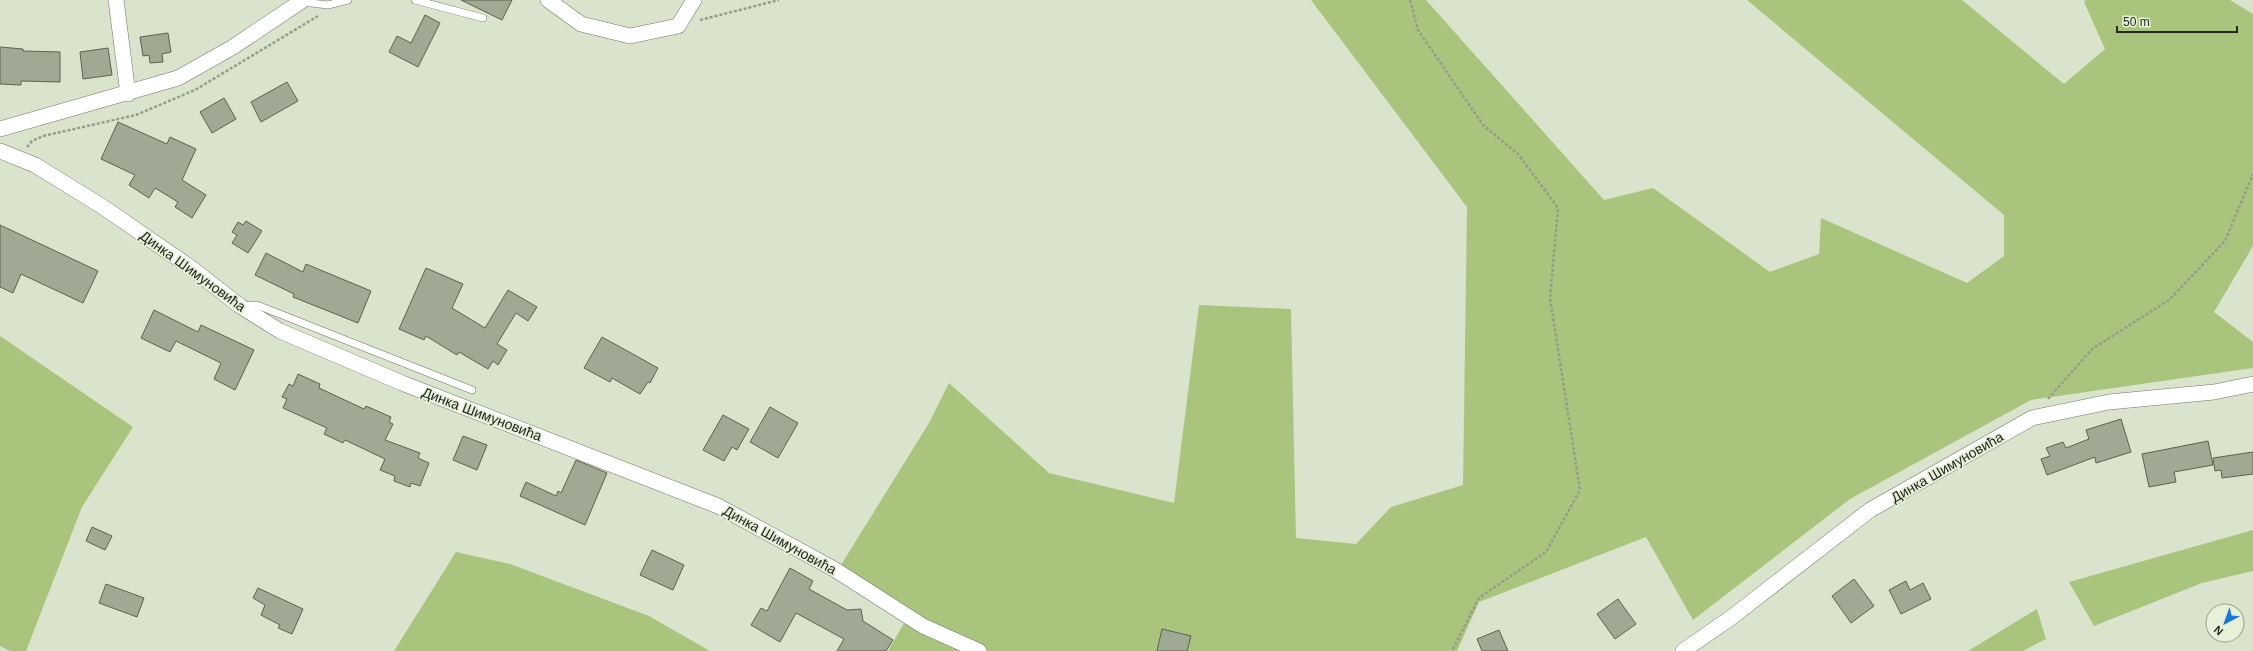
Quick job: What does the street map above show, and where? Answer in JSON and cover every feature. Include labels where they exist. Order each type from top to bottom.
[{"type":"street","points":[[116,0],[128,94]]},
{"type":"street","points":[[548,0],[581,24],[630,36],[678,26],[694,0]]},
{"type":"street","points":[[0,129],[128,94],[178,78],[233,47],[301,1]]},
{"type":"street","name":"Динка Шимуновића","points":[[0,151],[35,165],[103,207],[190,267],[240,306],[280,331],[330,354],[718,506],[809,555],[923,626],[979,651]]},
{"type":"street","name":"Динка Шимуновића","points":[[1683,651],[1732,617],[1870,510],[2032,418],[2109,402],[2214,392],[2253,384]]},
{"type":"lane","points":[[301,1],[328,5],[348,0]]},
{"type":"lane","points":[[415,0],[484,18]]},
{"type":"lane","points":[[240,306],[257,305],[472,390]]},
{"type":"path","points":[[678,26],[779,0]]},
{"type":"path","points":[[1410,0],[1418,30],[1483,125],[1518,154],[1558,208],[1550,298],[1580,490],[1546,552],[1479,598],[1452,651]]},
{"type":"path","points":[[2032,418],[2092,348],[2169,300],[2225,240],[2253,174]]},
{"type":"green space","points":[[1311,0],[1426,0],[1604,200],[1653,188],[1770,272],[1819,254],[1821,218],[1967,283],[2004,256],[2004,215],[1747,0],[1962,0],[2064,84],[2105,49],[2084,2],[2086,0],[2230,0],[2253,14],[2253,246],[2214,312],[2253,342],[2253,368],[2031,400],[1850,499],[1693,620],[1646,537],[1479,602],[1457,651],[888,651],[911,611],[841,565],[929,423],[949,383],[1049,473],[1174,503],[1199,305],[1291,309],[1296,538],[1356,544],[1391,507],[1463,485],[1467,207]]},
{"type":"green space","points":[[0,336],[133,427],[82,507],[26,651],[10,651],[0,646]]},
{"type":"green space","points":[[2253,530],[2253,571],[2202,583],[2094,626],[2069,582]]},
{"type":"green space","points":[[456,552],[510,564],[649,616],[710,651],[394,651]]},
{"type":"green space","points":[[2037,609],[2046,639],[2023,651],[1968,651]]},
{"type":"building","points":[[461,0],[512,0],[502,20]]},
{"type":"building","points":[[425,15],[440,23],[418,67],[389,52],[397,36],[411,43]]},
{"type":"building","points":[[168,33],[171,52],[162,54],[163,62],[150,63],[149,55],[143,56],[140,37]]},
{"type":"building","points":[[0,47],[23,49],[23,51],[60,52],[60,82],[21,81],[21,85],[0,84]]},
{"type":"building","points":[[108,48],[112,75],[83,79],[80,52]]},
{"type":"building","points":[[287,82],[298,101],[261,122],[251,102]]},
{"type":"building","points":[[224,98],[236,119],[212,133],[200,112]]},
{"type":"building","points":[[118,122],[167,144],[170,137],[196,149],[182,180],[206,195],[192,218],[175,207],[178,202],[155,188],[149,198],[129,185],[135,175],[101,159]]},
{"type":"building","points":[[246,221],[262,231],[248,253],[232,243],[237,235],[232,232],[238,222],[243,225]]},
{"type":"building","points":[[0,225],[98,271],[83,303],[21,274],[13,293],[0,287]]},
{"type":"building","points":[[266,253],[303,272],[306,264],[371,291],[358,323],[293,297],[294,294],[255,275]]},
{"type":"building","points":[[426,268],[463,284],[452,308],[485,328],[508,290],[537,307],[528,321],[516,313],[497,344],[507,350],[498,365],[493,361],[488,369],[459,352],[457,355],[426,336],[424,340],[399,329]]},
{"type":"building","points":[[154,310],[198,332],[201,325],[254,350],[235,390],[214,379],[221,363],[176,341],[170,352],[141,338]]},
{"type":"building","points":[[602,337],[658,368],[650,383],[648,382],[640,394],[612,378],[610,382],[584,368]]},
{"type":"building","points":[[298,374],[320,384],[319,388],[364,409],[366,406],[391,417],[389,422],[393,424],[385,440],[420,453],[418,458],[429,463],[420,486],[411,483],[410,487],[394,481],[395,476],[380,470],[385,459],[345,440],[343,443],[324,434],[327,428],[283,408],[287,399],[282,397],[289,384],[293,386]]},
{"type":"building","points":[[770,407],[798,423],[778,458],[750,442]]},
{"type":"building","points":[[723,415],[749,429],[737,450],[732,447],[724,461],[703,450]]},
{"type":"building","points":[[2121,419],[2131,452],[2096,463],[2095,457],[2047,475],[2041,459],[2050,456],[2046,448],[2063,442],[2066,448],[2089,439],[2086,430]]},
{"type":"building","points":[[463,436],[487,445],[477,470],[453,460]]},
{"type":"building","points":[[2208,441],[2213,465],[2174,472],[2176,482],[2149,487],[2142,454]]},
{"type":"building","points":[[2253,452],[2253,474],[2222,478],[2221,470],[2215,471],[2213,458]]},
{"type":"building","points":[[576,460],[607,473],[585,525],[520,496],[526,482],[556,496],[558,491],[561,493]]},
{"type":"building","points":[[92,527],[112,536],[105,550],[86,541]]},
{"type":"building","points":[[652,550],[684,565],[673,590],[640,575]]},
{"type":"building","points":[[790,568],[813,581],[809,589],[847,610],[861,609],[863,621],[893,640],[886,651],[837,651],[844,639],[796,613],[780,642],[751,625],[761,608],[767,611]]},
{"type":"building","points":[[1854,579],[1874,606],[1851,623],[1832,596]]},
{"type":"building","points":[[1906,581],[1910,590],[1923,583],[1931,599],[1901,614],[1889,590]]},
{"type":"building","points":[[106,584],[144,598],[137,617],[99,603]]},
{"type":"building","points":[[258,588],[303,609],[292,634],[278,628],[280,625],[261,615],[265,605],[253,598]]},
{"type":"building","points":[[1618,599],[1636,624],[1615,639],[1597,614]]},
{"type":"building","points":[[1162,629],[1191,636],[1187,651],[1157,651]]},
{"type":"building","points":[[1499,630],[1508,651],[1482,651],[1477,639]]}]
